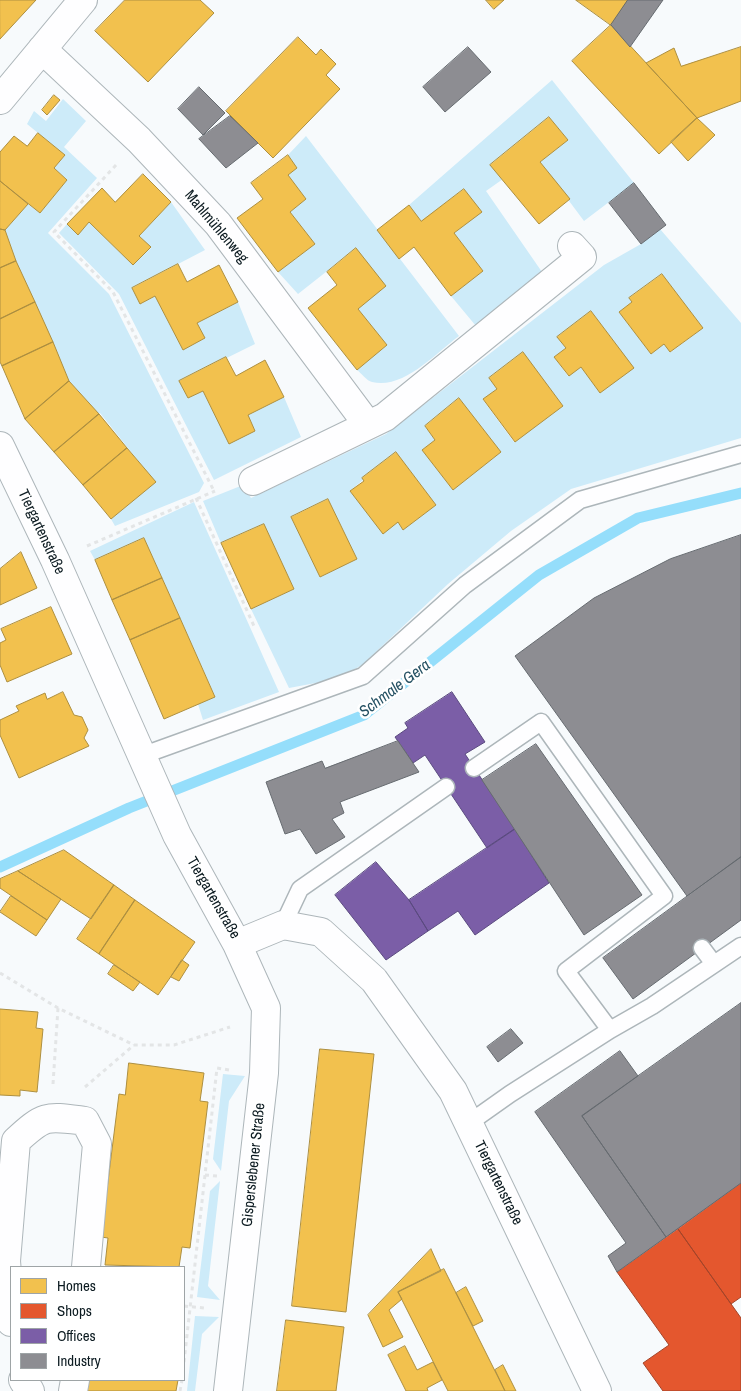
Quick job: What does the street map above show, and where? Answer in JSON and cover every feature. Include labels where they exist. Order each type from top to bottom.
[{"type":"street","points":[[0,100],[83,0]]},
{"type":"street","name":"Mahlmühlenweg","points":[[42,49],[139,140],[218,224],[368,425]]},
{"type":"street","points":[[253,481],[385,417],[582,257],[572,246]]},
{"type":"street","name":"Tiergartenstraße","points":[[0,446],[55,560],[177,835],[237,944],[283,925],[322,932],[374,980],[453,1090],[598,1391]]},
{"type":"street","name":"Gisperslebener Straße","points":[[228,1391],[264,1073],[266,1008],[237,944]]},
{"type":"street","points":[[10,1310],[6,1261],[16,1141],[30,1128],[51,1116],[84,1121],[97,1144],[86,1266]]},
{"type":"lane","points":[[143,761],[363,676],[465,585],[580,500],[741,454]]},
{"type":"lane","points":[[474,768],[541,722],[668,901],[566,971],[610,1030]]},
{"type":"lane","points":[[283,925],[300,889],[446,787]]},
{"type":"lane","points":[[469,1123],[610,1030],[652,1006],[741,946]]},
{"type":"lane","points":[[702,948],[714,964]]},
{"type":"path","points":[[139,140],[54,232],[113,292],[214,491]]},
{"type":"path","points":[[55,560],[242,479],[253,481]]},
{"type":"path","points":[[196,498],[254,626]]},
{"type":"path","points":[[0,973],[58,1008],[134,1045],[174,1045],[223,1031],[266,1008]]},
{"type":"path","points":[[51,1116],[58,1008]]},
{"type":"path","points":[[113,1063],[134,1045]]},
{"type":"path","points":[[185,1353],[217,1068],[264,1073]]},
{"type":"shaded area","points":[[552,80],[634,183],[584,221],[540,162],[568,140],[549,117],[491,164],[503,179],[486,191],[542,272],[476,326],[451,296],[483,271],[454,233],[481,212],[464,189],[421,221],[409,205]]},
{"type":"shaded area","points":[[63,99],[86,121],[64,147],[97,178],[48,233],[109,294],[204,483],[199,492],[115,526],[111,519],[155,482],[100,413],[98,414],[69,381],[16,261],[5,230],[28,204],[40,213],[67,180],[54,168],[65,155],[27,124],[34,111],[46,121]]},
{"type":"shaded area","points":[[306,136],[459,336],[430,360],[395,381],[384,383],[372,382],[357,370],[387,345],[358,309],[355,249],[298,294],[278,272],[315,244],[290,212],[306,199],[288,175],[297,168],[288,155]]},
{"type":"shaded area","points":[[171,202],[205,250],[132,288],[141,304],[155,296],[183,350],[205,338],[197,323],[238,302],[255,344],[180,381],[188,398],[203,391],[229,443],[255,431],[248,415],[284,397],[301,437],[214,480],[119,294],[59,233],[67,224],[78,234],[89,222],[133,265],[151,248],[139,236]]},
{"type":"shaded area","points":[[660,229],[741,323],[741,438],[571,489],[511,531],[448,584],[362,665],[337,679],[289,688],[251,609],[294,589],[264,525],[221,543],[203,501],[243,485],[251,498],[386,434],[604,265],[641,244]],"holes":[[[662,274],[703,328],[671,352],[664,344],[651,354],[619,312],[632,302],[629,298]],[[592,312],[633,368],[600,393],[581,367],[568,376],[554,357],[566,348],[558,337]],[[523,353],[563,406],[514,442],[483,400],[497,389],[489,378]],[[459,398],[501,452],[453,490],[422,450],[435,440],[425,426]],[[396,452],[436,505],[403,530],[398,522],[383,533],[350,491]],[[328,499],[357,559],[320,577],[291,517]]]},
{"type":"shaded area","points":[[194,502],[279,692],[203,720],[198,704],[215,696],[144,538],[95,560],[90,551]]},
{"type":"shaded area","points":[[223,1074],[245,1076],[229,1101],[221,1171],[213,1159]]},
{"type":"shaded area","points":[[220,1181],[208,1286],[220,1300],[197,1297],[210,1191]]},
{"type":"shaded area","points":[[195,1316],[219,1317],[202,1334],[195,1391],[187,1391]]},
{"type":"building: Homes","points":[[0,0],[36,0],[0,39]]},
{"type":"building: Homes","points":[[125,0],[200,0],[214,13],[148,82],[95,31]]},
{"type":"building: Homes","points":[[486,0],[504,0],[494,9]]},
{"type":"building: Homes","points":[[576,0],[628,0],[611,25]]},
{"type":"building: Homes","points":[[611,25],[697,118],[659,154],[572,61]]},
{"type":"building: Homes","points":[[298,37],[316,55],[321,49],[336,64],[326,75],[340,89],[273,158],[226,111]]},
{"type":"building: Homes","points":[[741,47],[741,101],[697,118],[646,63],[674,48],[681,66]]},
{"type":"building: Homes","points":[[54,95],[60,100],[47,115],[42,110]]},
{"type":"building: Homes","points":[[549,117],[568,140],[540,162],[570,199],[539,224],[490,165]]},
{"type":"building: Homes","points":[[697,118],[715,135],[688,161],[671,142]]},
{"type":"building: Homes","points":[[38,133],[65,155],[54,168],[67,180],[40,213],[0,181],[0,152],[14,136],[27,146]]},
{"type":"building: Homes","points":[[288,155],[297,168],[288,175],[306,199],[290,212],[315,244],[278,272],[237,218],[263,199],[251,183]]},
{"type":"building: Homes","points":[[143,174],[171,202],[139,236],[151,247],[133,265],[89,222],[78,235],[67,224],[102,188],[115,202]]},
{"type":"building: Homes","points":[[0,181],[28,204],[5,230],[0,229]]},
{"type":"building: Homes","points":[[464,189],[482,212],[454,233],[483,271],[451,296],[414,247],[399,259],[377,230],[409,205],[421,221]]},
{"type":"building: Homes","points":[[0,229],[5,230],[16,261],[0,268]]},
{"type":"building: Homes","points":[[356,248],[386,286],[358,309],[387,345],[357,370],[308,308],[337,285],[327,272]]},
{"type":"building: Homes","points":[[16,261],[35,302],[0,319],[0,268]]},
{"type":"building: Homes","points":[[178,264],[187,282],[219,265],[238,302],[197,323],[205,338],[183,350],[155,296],[140,304],[132,288]]},
{"type":"building: Homes","points":[[662,274],[703,328],[670,352],[664,344],[651,354],[619,312],[632,302],[629,298]]},
{"type":"building: Homes","points":[[35,302],[53,342],[2,366],[0,362],[0,319]]},
{"type":"building: Homes","points":[[591,311],[634,368],[600,393],[581,367],[569,376],[554,357],[566,348],[557,337]]},
{"type":"building: Homes","points":[[53,342],[69,381],[25,419],[2,366]]},
{"type":"building: Homes","points":[[523,352],[563,406],[515,442],[483,399],[497,389],[489,378]]},
{"type":"building: Homes","points":[[226,357],[236,376],[265,360],[284,397],[248,415],[255,431],[229,444],[203,391],[188,398],[179,381]]},
{"type":"building: Homes","points":[[69,381],[99,414],[54,452],[25,419]]},
{"type":"building: Homes","points":[[459,398],[501,452],[453,490],[422,450],[435,440],[425,426]]},
{"type":"building: Homes","points":[[99,414],[127,448],[83,485],[54,452]]},
{"type":"building: Homes","points":[[127,448],[156,482],[111,519],[83,485]]},
{"type":"building: Homes","points":[[396,452],[436,505],[403,530],[398,522],[383,534],[350,491],[364,481],[362,478]]},
{"type":"building: Homes","points":[[328,499],[357,559],[320,577],[291,517]]},
{"type":"building: Homes","points":[[264,524],[294,589],[251,609],[221,543]]},
{"type":"building: Homes","points":[[144,538],[162,578],[112,600],[95,560]]},
{"type":"building: Homes","points":[[21,552],[37,588],[0,605],[0,569]]},
{"type":"building: Homes","points":[[162,578],[180,618],[130,640],[112,600]]},
{"type":"building: Homes","points":[[51,607],[72,654],[7,682],[0,665],[0,643],[6,640],[1,629]]},
{"type":"building: Homes","points":[[180,618],[215,697],[164,719],[130,640]]},
{"type":"building: Homes","points":[[63,692],[74,715],[82,717],[88,730],[84,738],[89,746],[19,778],[0,735],[0,720],[19,711],[16,706],[45,693],[47,699]]},
{"type":"building: Homes","points":[[64,850],[114,885],[91,919],[18,871]]},
{"type":"building: Homes","points":[[18,871],[61,899],[47,920],[0,888],[0,879]]},
{"type":"building: Homes","points":[[114,885],[135,900],[99,954],[77,939]]},
{"type":"building: Homes","points":[[11,896],[47,920],[36,936],[0,912]]},
{"type":"building: Homes","points":[[135,900],[195,942],[158,995],[99,954]]},
{"type":"building: Homes","points":[[182,960],[189,965],[179,981],[171,977]]},
{"type":"building: Homes","points":[[114,965],[140,982],[133,991],[108,974]]},
{"type":"building: Homes","points":[[0,1009],[38,1012],[36,1028],[43,1029],[37,1092],[20,1090],[20,1096],[0,1095]]},
{"type":"building: Homes","points":[[320,1049],[374,1054],[346,1312],[292,1306]]},
{"type":"building: Homes","points":[[129,1063],[204,1073],[200,1101],[208,1102],[190,1248],[182,1247],[179,1266],[105,1265],[108,1238],[101,1237],[119,1094],[125,1095]]},
{"type":"building: Homes","points":[[431,1249],[441,1271],[398,1292],[402,1299],[389,1310],[403,1337],[383,1347],[368,1315]]},
{"type":"building: Homes","points":[[444,1269],[505,1391],[448,1391],[398,1292]]},
{"type":"building: Homes","points":[[466,1287],[483,1321],[473,1326],[456,1293]]},
{"type":"building: Homes","points":[[286,1320],[344,1327],[336,1391],[277,1391]]},
{"type":"building: Homes","points":[[405,1346],[417,1370],[433,1362],[442,1380],[427,1388],[428,1391],[406,1391],[388,1355]]},
{"type":"building: Homes","points":[[503,1365],[516,1391],[505,1391],[495,1370]]},
{"type":"building: Homes","points":[[87,1381],[178,1381],[176,1391],[86,1391]]},
{"type":"building: Shops","points":[[741,1183],[741,1297],[731,1304],[678,1229]]},
{"type":"building: Shops","points":[[678,1229],[741,1318],[741,1391],[663,1391],[643,1363],[669,1345],[617,1272]]},
{"type":"building: Offices","points":[[452,692],[485,742],[465,754],[515,829],[487,848],[425,755],[413,763],[395,737],[408,728],[405,723]]},
{"type":"building: Offices","points":[[515,829],[549,883],[475,935],[458,911],[428,931],[409,900]]},
{"type":"building: Offices","points":[[376,862],[409,900],[428,931],[386,960],[335,895]]},
{"type":"building: Industry","points":[[628,0],[663,0],[630,47],[611,25]]},
{"type":"building: Industry","points":[[468,47],[491,72],[445,112],[423,87]]},
{"type":"building: Industry","points":[[199,87],[225,113],[203,135],[178,109]]},
{"type":"building: Industry","points":[[230,116],[258,143],[226,168],[199,139]]},
{"type":"building: Industry","points":[[634,183],[666,225],[641,244],[609,203]]},
{"type":"building: Industry","points":[[741,535],[741,857],[687,896],[515,656],[594,598],[670,559]]},
{"type":"building: Industry","points":[[398,741],[419,772],[340,802],[344,813],[332,819],[345,837],[316,854],[300,829],[285,834],[266,782],[322,761],[325,768]]},
{"type":"building: Industry","points":[[536,744],[642,895],[584,935],[482,780]]},
{"type":"building: Industry","points":[[741,857],[741,920],[633,999],[603,958]]},
{"type":"building: Industry","points":[[741,1003],[741,1183],[666,1237],[582,1116]]},
{"type":"building: Industry","points":[[511,1029],[523,1043],[498,1062],[487,1047]]},
{"type":"building: Industry","points":[[620,1051],[638,1076],[582,1116],[666,1237],[617,1272],[608,1256],[626,1243],[535,1112]]},
{"type":"waterway","name":"Schmale Gera","points":[[0,867],[129,808],[364,715],[539,575],[638,518],[741,493]]}]
